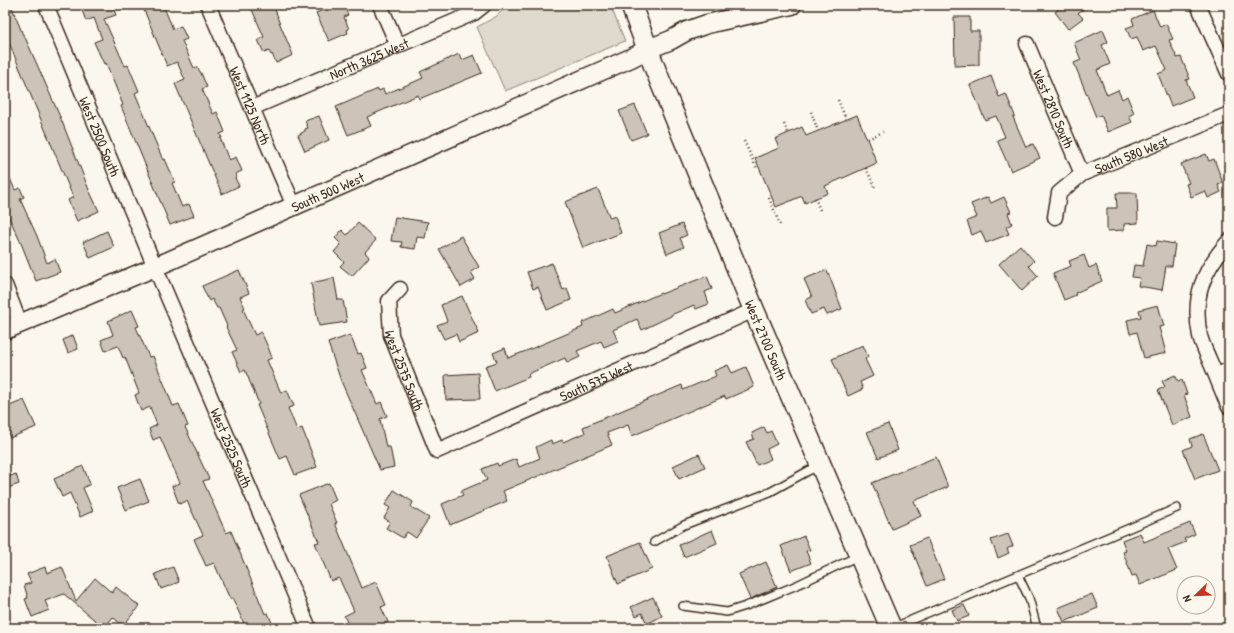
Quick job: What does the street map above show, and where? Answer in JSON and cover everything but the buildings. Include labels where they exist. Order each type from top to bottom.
[{"type":"main road","name":"West 2700 South","points":[[631,5],[754,310],[892,628]]},
{"type":"street","name":"West 2500 South","points":[[46,5],[155,267]]},
{"type":"street","name":"West 1125 North","points":[[208,5],[294,206]]},
{"type":"street","points":[[380,5],[398,46]]},
{"type":"street","name":"North 3625 West","points":[[252,108],[474,13],[484,5]]},
{"type":"street","name":"South 500 West","points":[[12,327],[155,267],[624,61],[671,40],[687,31],[707,24],[792,5]]},
{"type":"street","points":[[1198,5],[1229,74]]},
{"type":"street","name":"West 2810 South","points":[[1027,44],[1082,174]]},
{"type":"street","name":"South 580 West","points":[[1055,217],[1059,193],[1082,174],[1229,114]]},
{"type":"street","points":[[1229,241],[1213,260],[1204,278],[1198,297],[1200,338],[1229,407]]},
{"type":"street","name":"West 2525 South","points":[[155,267],[309,628]]},
{"type":"street","points":[[5,285],[12,327]]},
{"type":"street","name":"West 2575 South","points":[[400,289],[389,301],[391,335],[437,451]]},
{"type":"street","name":"South 575 West","points":[[437,451],[754,310]]},
{"type":"street","points":[[1216,375],[1229,370]]},
{"type":"lane","points":[[654,542],[684,525],[770,492],[808,471],[821,466]]},
{"type":"lane","points":[[892,628],[1177,508]]},
{"type":"lane","points":[[682,606],[727,612],[746,606],[797,585],[860,555]]},
{"type":"lane","points":[[1018,575],[1029,598],[1038,628]]},
{"type":"path","points":[[838,100],[846,119]]},
{"type":"path","points":[[811,112],[818,131]]},
{"type":"path","points":[[784,124],[788,133]]},
{"type":"path","points":[[868,139],[883,132]]},
{"type":"path","points":[[744,141],[757,169]]},
{"type":"path","points":[[866,168],[875,188]]},
{"type":"path","points":[[769,198],[781,227]]},
{"type":"path","points":[[815,198],[820,210]]},
{"type":"shaded area","points":[[507,5],[610,5],[625,41],[505,91],[477,27],[497,16]]}]
